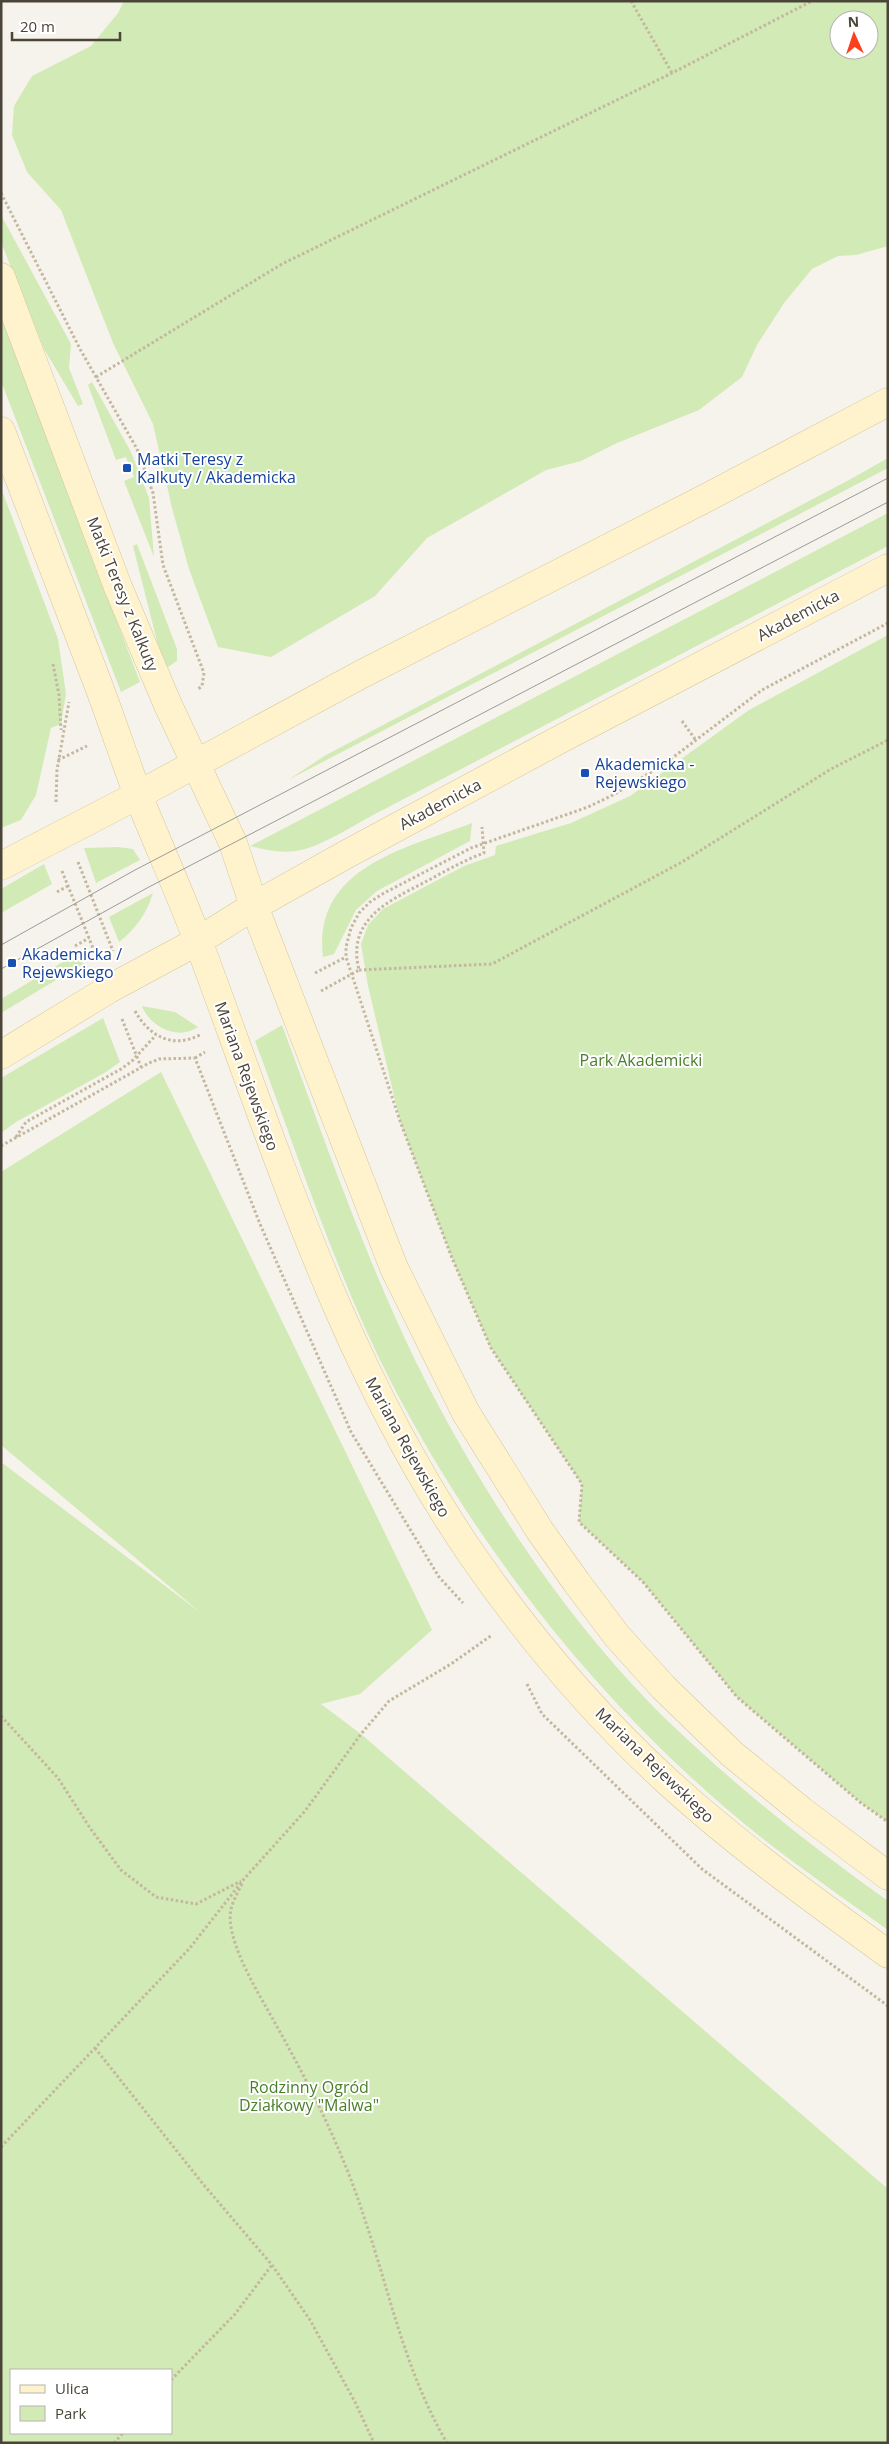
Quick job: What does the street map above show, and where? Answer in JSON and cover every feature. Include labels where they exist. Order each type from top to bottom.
[{"type":"street","name":"Matki Teresy z Kalkuty","points":[[1,277],[102,547],[195,765],[233,843],[254,906]]},
{"type":"street","points":[[1,866],[66,830],[138,796],[360,675],[700,501],[888,402]]},
{"type":"street","points":[[1,431],[138,796]]},
{"type":"street","name":"Akademicka","points":[[1,1055],[109,989],[198,941],[254,906],[556,742],[888,568]]},
{"type":"street","name":"Mariana Rejewskiego","points":[[138,796],[198,941],[320,1269],[360,1360],[389,1419],[438,1503],[474,1558],[516,1615],[597,1711],[665,1779],[732,1837],[888,1954]]},
{"type":"street","points":[[254,906],[294,1005],[394,1268],[466,1413],[540,1530],[617,1636],[687,1711],[732,1754],[795,1806],[888,1876]]},
{"type":"path","points":[[632,1],[672,73]]},
{"type":"path","points":[[96,377],[282,264],[672,73],[812,1]]},
{"type":"path","points":[[1,193],[96,377],[137,449],[153,493],[163,565],[204,673],[202,686],[192,693]]},
{"type":"path","points":[[888,623],[786,676],[695,739],[663,765],[613,795],[588,807],[462,852],[370,902],[355,920],[346,947],[346,958],[400,1121],[452,1258],[491,1348],[582,1484],[579,1522],[643,1582],[737,1697],[861,1803],[888,1822]]},
{"type":"path","points":[[682,721],[695,739]]},
{"type":"path","points":[[294,1005],[360,970],[492,964],[682,862],[831,769],[888,740]]},
{"type":"path","points":[[1,1146],[15,1138],[26,1122],[132,1061],[156,1036],[142,1024],[124,982],[56,801],[58,760],[90,744]]},
{"type":"path","points":[[360,970],[356,947],[367,920],[379,908],[465,861],[484,853],[482,827]]},
{"type":"path","points":[[56,892],[68,886]]},
{"type":"path","points":[[75,946],[89,938]]},
{"type":"path","points":[[195,1058],[233,1038]]},
{"type":"path","points":[[1,2147],[189,1949],[244,1879],[305,1811],[361,1734],[389,1701],[451,1664],[516,1615]]},
{"type":"path","points":[[1,1716],[58,1778],[90,1828],[121,1870],[156,1897],[196,1904],[244,1879]]},
{"type":"path","points":[[244,1879],[231,1910],[233,1934],[244,1966],[296,2060],[344,2159],[366,2220],[402,2345],[431,2415],[448,2443]]},
{"type":"path","points":[[95,2048],[202,2184],[272,2265],[310,2320],[355,2402],[374,2443]]},
{"type":"path","points":[[172,2379],[235,2314],[272,2265]]},
{"type":"green space","points":[[124,1],[888,1],[888,246],[856,255],[838,256],[812,269],[784,303],[757,345],[742,377],[699,410],[617,443],[581,461],[546,470],[427,538],[375,596],[271,657],[218,647],[189,569],[172,508],[153,424],[113,343],[61,210],[27,172],[12,135],[14,106],[32,76],[91,46],[118,13]]},
{"type":"green space","points":[[1,215],[71,344],[69,368],[83,404],[78,406],[44,349],[1,242]]},
{"type":"green space","points":[[1,317],[140,682],[121,692],[1,381]]},
{"type":"green space","points":[[92,382],[131,452],[149,498],[154,557],[124,481],[134,477],[126,457],[116,460],[88,385]]},
{"type":"green space","points":[[888,458],[888,468],[288,780],[326,755]]},
{"type":"green space","points":[[1,488],[58,639],[66,694],[61,724],[51,728],[36,795],[21,820],[1,828]]},
{"type":"green space","points":[[888,513],[888,546],[317,845],[306,849],[284,852],[250,846]]},
{"type":"green space","points":[[137,544],[177,649],[177,661],[168,667],[159,649],[133,546]]},
{"type":"green space","name":"Park Akademicki","points":[[888,635],[888,1822],[861,1803],[737,1697],[643,1582],[579,1522],[582,1484],[491,1348],[452,1258],[400,1121],[368,986],[361,944],[368,925],[383,909],[464,866],[495,855],[496,846],[571,823],[630,796],[749,710]]},
{"type":"green space","points":[[472,823],[470,841],[377,891],[356,910],[334,954],[323,957],[324,926],[332,902],[348,882],[369,866],[393,853]]},
{"type":"green space","points":[[118,847],[133,849],[140,860],[96,883],[84,848]]},
{"type":"green space","points":[[44,864],[52,884],[1,913],[1,889]]},
{"type":"green space","points":[[153,893],[140,921],[119,942],[109,917]]},
{"type":"green space","points":[[78,953],[83,964],[1,1013],[1,999]]},
{"type":"green space","points":[[142,1006],[175,1012],[198,1027],[182,1033],[166,1030],[151,1020]]},
{"type":"green space","points":[[103,1018],[120,1062],[106,1072],[16,1122],[1,1133],[1,1078]]},
{"type":"green space","points":[[282,1025],[361,1236],[415,1360],[467,1457],[528,1553],[597,1644],[672,1725],[723,1772],[777,1817],[888,1901],[888,1930],[762,1838],[672,1760],[580,1662],[497,1556],[424,1443],[372,1343],[335,1258],[255,1041]]},
{"type":"green space","name":"Rodzinny Ogród Działkowy \"Malwa\"","points":[[161,1072],[432,1630],[360,1694],[321,1704],[361,1734],[888,2189],[888,2443],[1,2443],[1,1462],[201,1613],[1,1445],[1,1172]]},
{"type":"tram line","points":[[1,945],[135,870],[888,478]]},
{"type":"tram line","points":[[1,969],[147,888],[888,502]]},
{"type":"place","name":"Matki Teresy z Kalkuty / Akademicka","points":[[127,468]]},
{"type":"place","name":"Akademicka - Rejewskiego","points":[[585,773]]},
{"type":"place","name":"Akademicka / Rejewskiego","points":[[12,963]]}]
